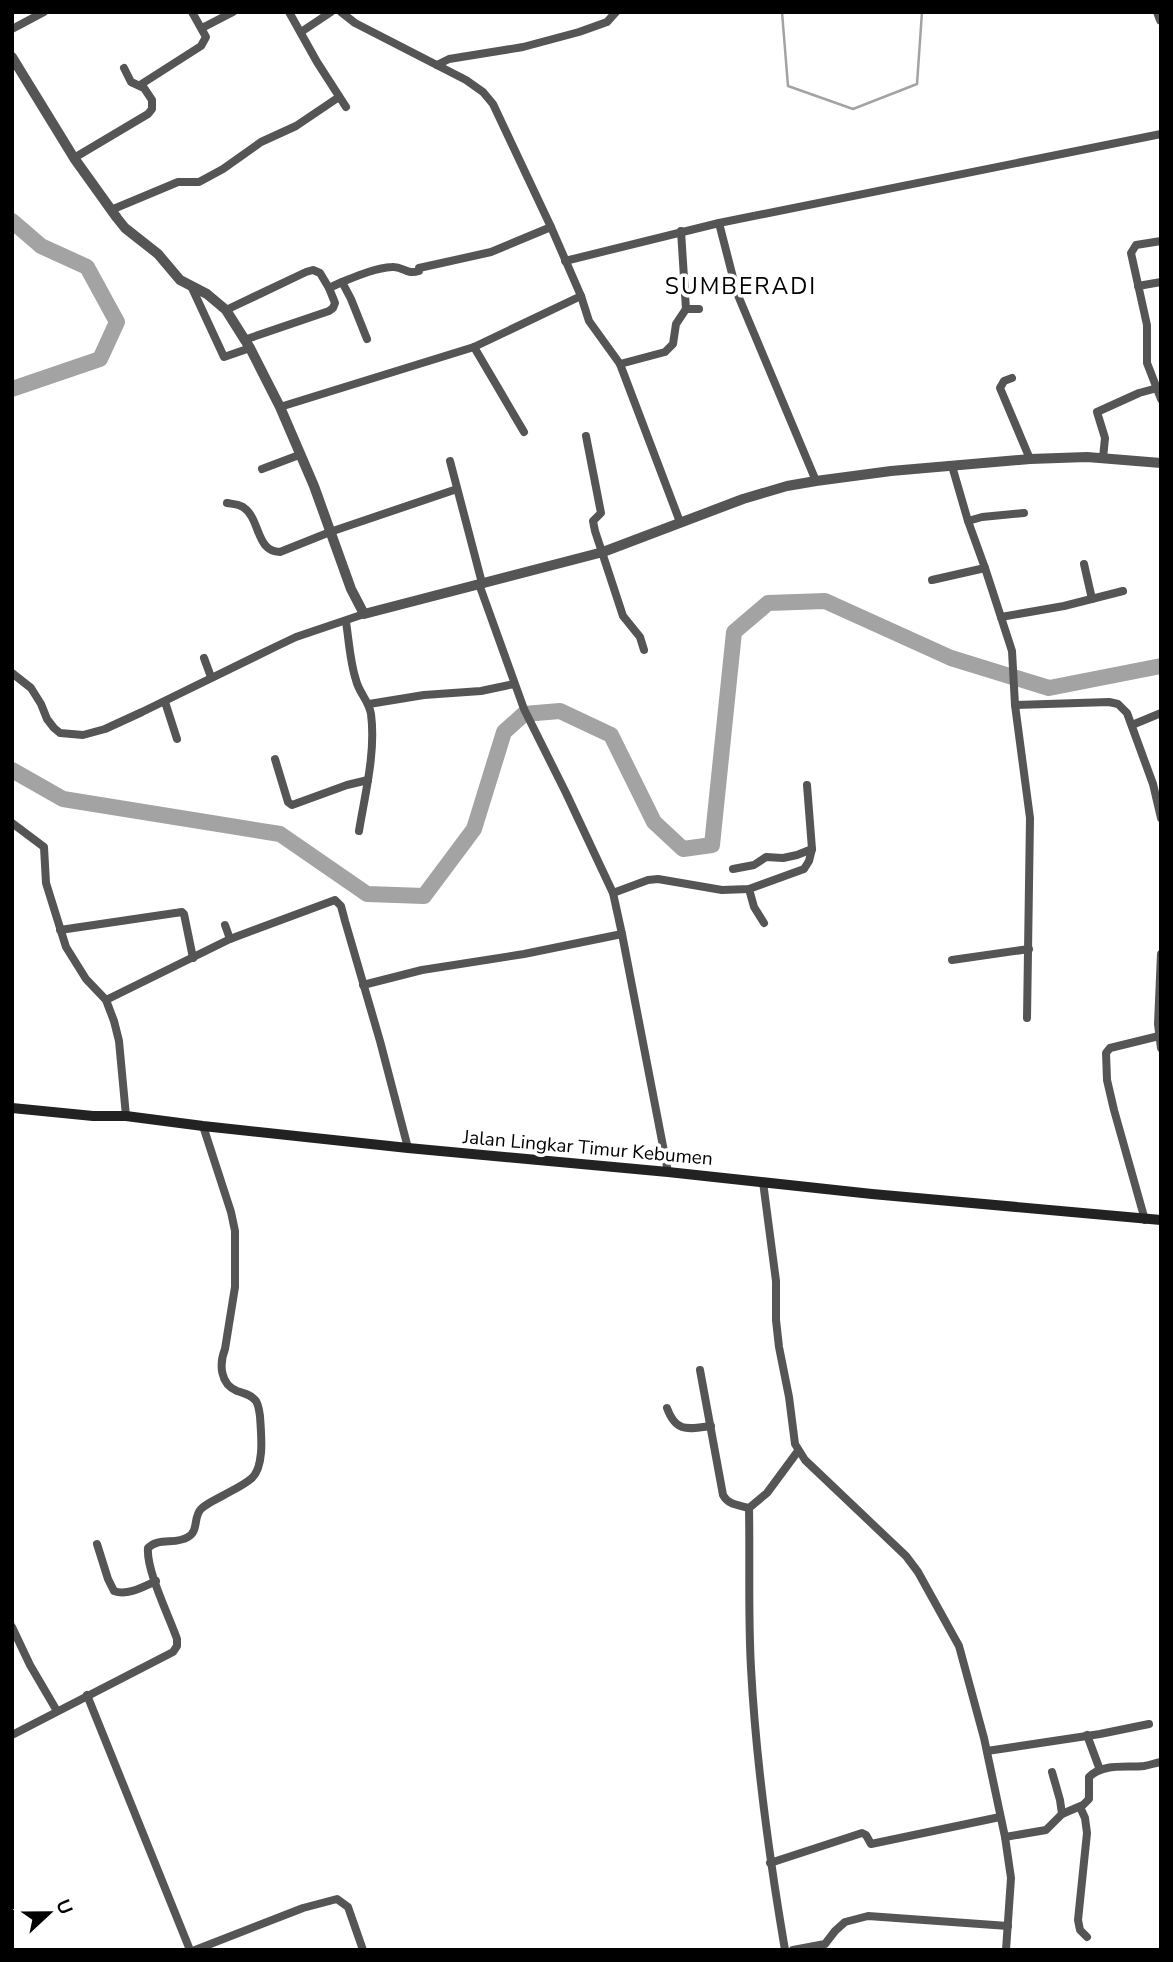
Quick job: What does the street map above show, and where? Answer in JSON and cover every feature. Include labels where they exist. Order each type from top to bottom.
[{"type":"main road","name":"Jalan Lingkar Timur Kebumen","points":[[12,1108],[93,1116],[126,1116],[408,1148],[1161,1220]]},
{"type":"street","points":[[12,29],[44,12]]},
{"type":"street","points":[[140,85],[201,46],[206,37],[192,12]]},
{"type":"street","points":[[202,28],[233,12]]},
{"type":"street","points":[[289,12],[346,107]]},
{"type":"street","points":[[300,32],[331,12]]},
{"type":"street","points":[[341,12],[355,23],[466,80],[483,92],[493,104],[551,227],[594,329],[620,364],[680,522]]},
{"type":"street","points":[[437,65],[449,58],[523,47],[589,29],[607,22],[616,12]]},
{"type":"street","points":[[1158,12],[1161,20]]},
{"type":"street","points":[[12,57],[74,158],[125,228],[151,247],[175,275],[226,310],[280,407],[314,486],[351,589],[365,614]]},
{"type":"street","points":[[74,158],[148,114],[152,109],[152,100],[140,85],[131,82],[124,68]]},
{"type":"street","points":[[111,210],[178,183],[204,180],[261,142],[296,126],[339,97]]},
{"type":"street","points":[[565,261],[681,231],[1161,134]]},
{"type":"street","points":[[719,223],[737,293],[816,481]]},
{"type":"street","points":[[329,288],[394,266],[412,273],[419,271],[419,268],[491,252],[551,227]]},
{"type":"street","points":[[620,364],[665,352],[673,344],[676,324],[686,310],[681,231]]},
{"type":"street","points":[[1161,241],[1136,245],[1131,258],[1147,325],[1147,363],[1159,387],[1161,399]]},
{"type":"street","points":[[192,288],[223,356],[226,357],[247,344],[333,309],[335,303],[329,288],[317,271],[306,272],[226,310]]},
{"type":"street","points":[[342,282],[367,339]]},
{"type":"street","points":[[1138,286],[1161,282]]},
{"type":"street","points":[[280,407],[474,347],[580,296]]},
{"type":"street","points":[[686,310],[699,309]]},
{"type":"street","points":[[474,347],[524,432]]},
{"type":"street","points":[[1013,378],[1004,380],[1000,387],[1030,459]]},
{"type":"street","points":[[1103,458],[1105,438],[1097,412],[1159,387]]},
{"type":"street","points":[[586,436],[601,512],[593,523],[623,616],[640,637],[644,650]]},
{"type":"street","points":[[262,469],[299,455]]},
{"type":"street","points":[[12,674],[31,688],[54,728],[60,733],[83,734],[105,729],[296,637],[365,614],[603,552],[743,499],[788,486],[891,471],[1030,459],[1103,458],[1161,463]]},
{"type":"street","points":[[450,461],[481,584],[514,684],[613,892],[668,1172]]},
{"type":"street","points":[[951,466],[1012,651],[1015,702],[1030,818],[1027,1018]]},
{"type":"street","points":[[227,503],[246,509],[263,544],[273,552],[280,552],[457,489]]},
{"type":"street","points":[[968,521],[1024,513]]},
{"type":"street","points":[[1084,564],[1092,598]]},
{"type":"street","points":[[932,580],[985,568]]},
{"type":"street","points":[[1001,617],[1123,592]]},
{"type":"street","points":[[346,622],[355,677],[360,692],[369,704],[371,716],[370,774],[359,831]]},
{"type":"street","points":[[204,658],[211,677]]},
{"type":"street","points":[[369,704],[424,695],[481,691],[514,684]]},
{"type":"street","points":[[164,702],[177,739]]},
{"type":"street","points":[[1015,702],[1118,704],[1132,726],[1153,784],[1161,818]]},
{"type":"street","points":[[1132,726],[1161,713]]},
{"type":"street","points":[[275,759],[288,802],[292,805],[368,780]]},
{"type":"street","points":[[613,892],[658,879],[722,890],[749,889],[804,869],[812,849],[807,785]]},
{"type":"street","points":[[12,823],[44,847],[46,883],[66,947],[76,964],[106,1000],[119,1041],[126,1116]]},
{"type":"street","points":[[733,869],[754,865],[766,858],[783,858],[812,849]]},
{"type":"street","points":[[749,889],[754,907],[764,923]]},
{"type":"street","points":[[106,1000],[230,939],[335,900],[342,909],[408,1148]]},
{"type":"street","points":[[60,930],[182,912],[193,958]]},
{"type":"street","points":[[225,925],[230,939]]},
{"type":"street","points":[[363,985],[422,970],[524,954],[622,934]]},
{"type":"street","points":[[952,960],[1029,948]]},
{"type":"street","points":[[1161,954],[1158,1024],[1161,1048]]},
{"type":"street","points":[[1145,1220],[1114,1110],[1105,1056],[1110,1048],[1159,1036]]},
{"type":"street","points":[[12,1735],[173,1652],[177,1639],[148,1556],[150,1545],[181,1541],[191,1536],[201,1508],[253,1478],[262,1453],[256,1401],[234,1390],[223,1376],[222,1358],[235,1287],[235,1231],[203,1126]]},
{"type":"street","points":[[763,1182],[776,1281],[779,1347],[795,1444],[805,1460],[898,1547],[918,1572],[959,1646],[987,1751],[1005,1837],[1011,1878],[1006,1950]]},
{"type":"street","points":[[700,1370],[724,1496],[731,1504],[749,1508]]},
{"type":"street","points":[[667,1408],[672,1420],[681,1427],[711,1426]]},
{"type":"street","points":[[749,1508],[767,1493],[798,1451]]},
{"type":"street","points":[[749,1508],[751,1667],[760,1784],[785,1950]]},
{"type":"street","points":[[97,1544],[114,1591],[119,1593],[138,1590],[156,1581]]},
{"type":"street","points":[[12,1627],[57,1711]]},
{"type":"street","points":[[87,1695],[193,1950],[303,1908],[337,1899],[348,1907],[363,1950]]},
{"type":"street","points":[[987,1751],[1149,1724]]},
{"type":"street","points":[[1087,1735],[1100,1770]]},
{"type":"street","points":[[1005,1837],[1046,1830],[1062,1814],[1080,1807],[1089,1798],[1089,1777],[1100,1770],[1161,1762]]},
{"type":"street","points":[[1052,1772],[1062,1814]]},
{"type":"street","points":[[1080,1807],[1087,1833],[1078,1920],[1080,1930],[1087,1937]]},
{"type":"street","points":[[770,1863],[862,1833],[871,1844],[1000,1817]]},
{"type":"street","points":[[793,1950],[825,1944],[845,1923],[868,1916],[1008,1926]]},
{"type":"waterway","points":[[782,12],[788,86],[853,109],[917,84],[922,12]]},
{"type":"waterway","points":[[12,221],[41,246],[87,267],[117,322],[100,359],[12,389]]},
{"type":"waterway","points":[[12,770],[63,799],[280,834],[367,894],[424,896],[474,829],[504,732],[524,714],[560,711],[611,735],[654,822],[683,849],[712,845],[734,632],[768,603],[825,601],[951,658],[1049,688],[1161,666]]},
{"type":"district","name":"SUMBERADI","points":[[741,286]]}]
